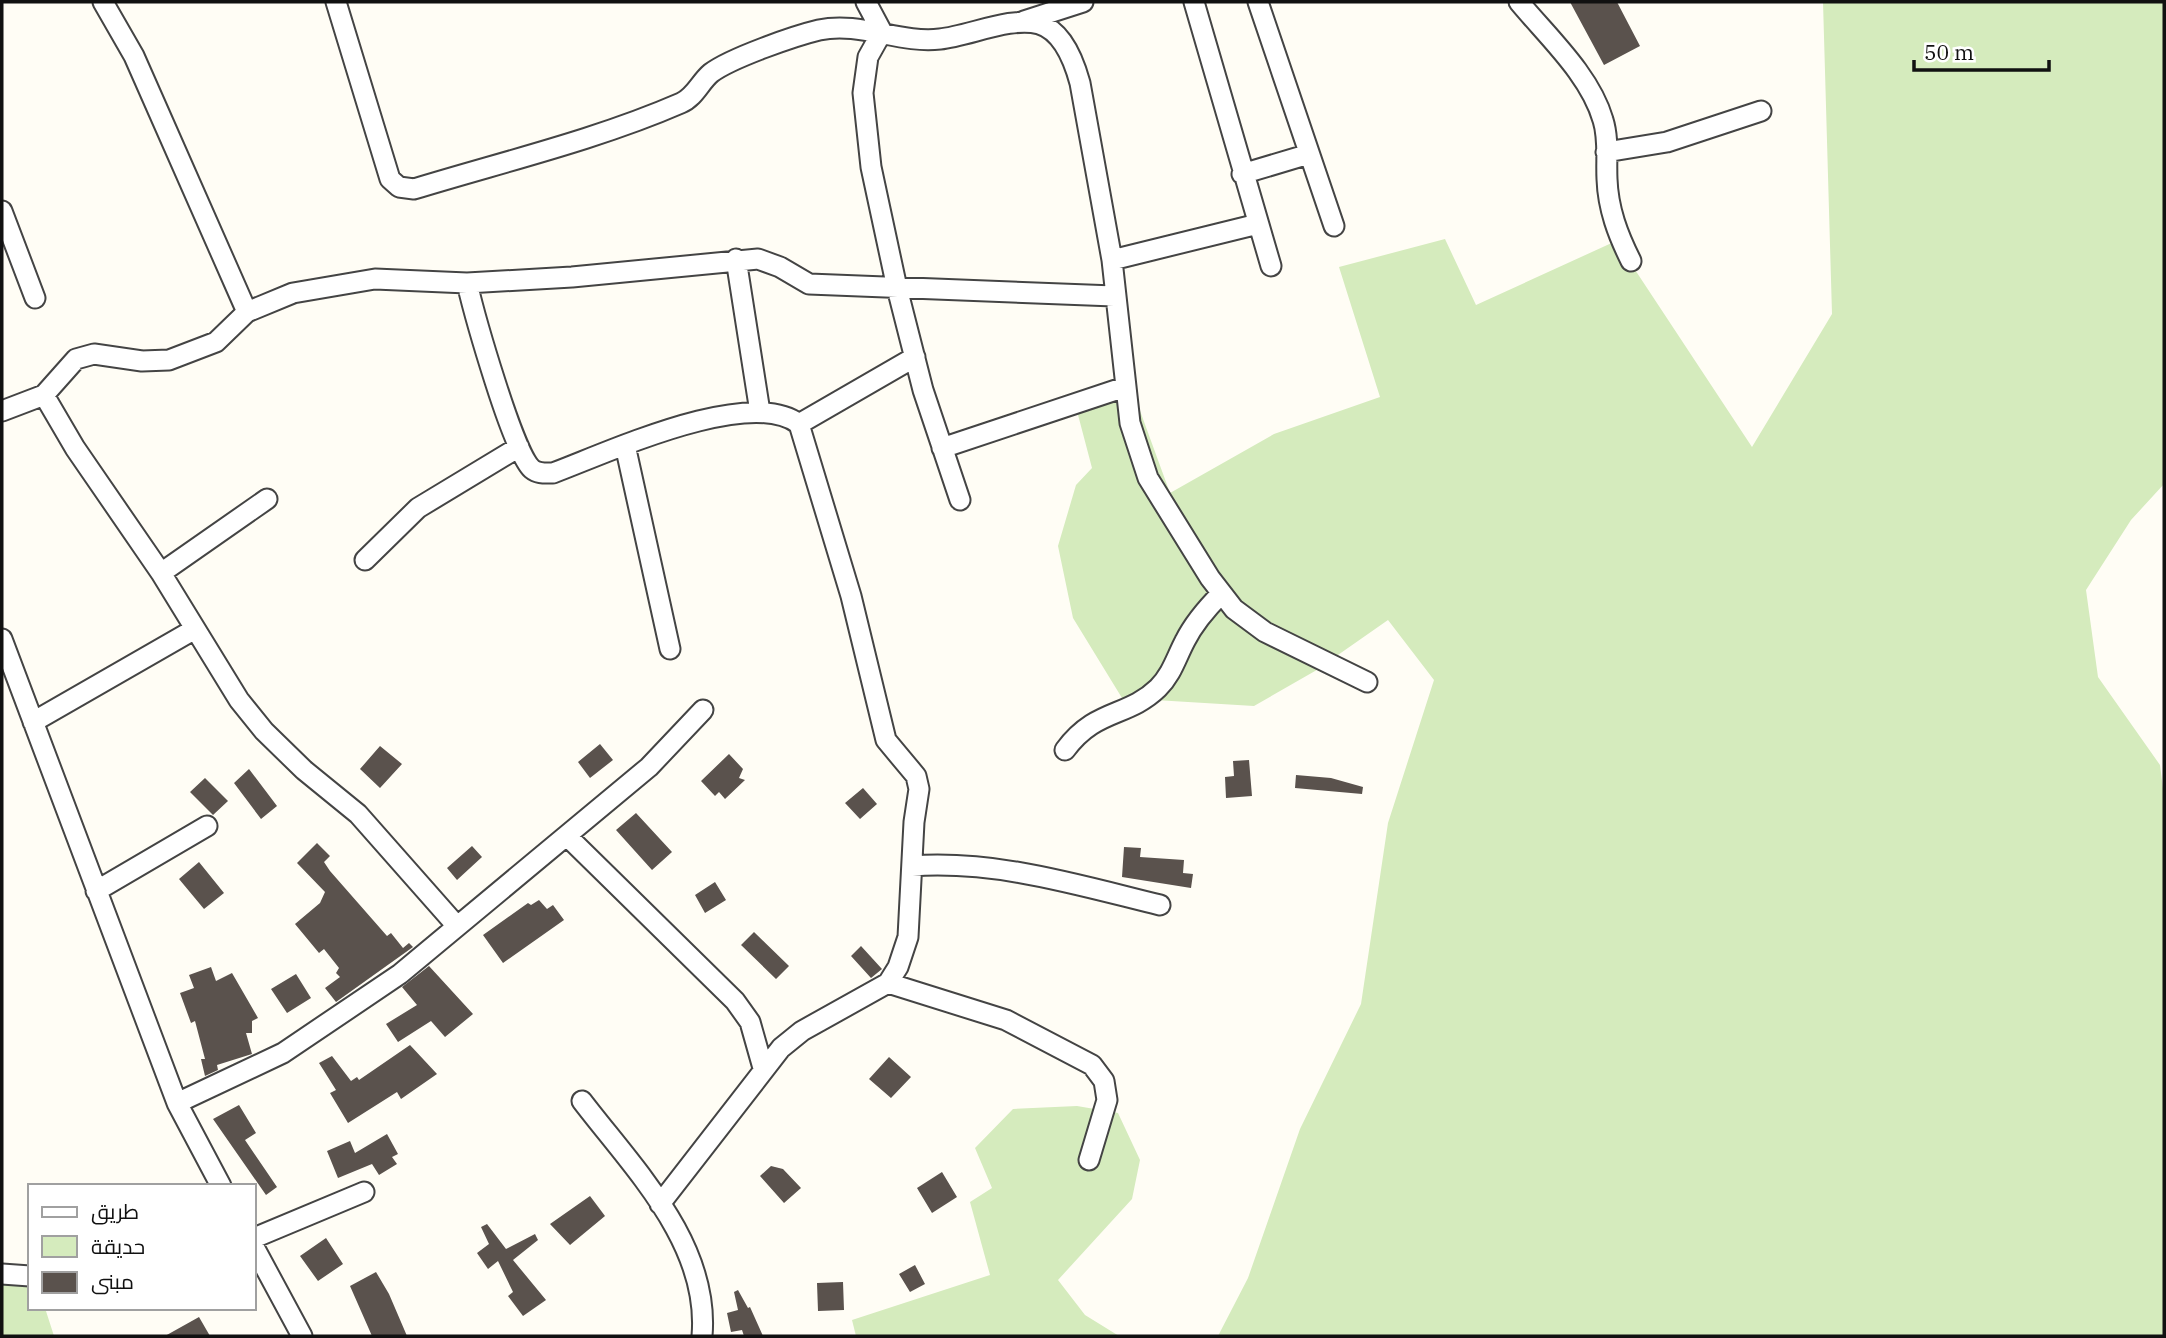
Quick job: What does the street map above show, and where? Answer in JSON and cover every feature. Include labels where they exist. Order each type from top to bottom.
[{"type":"street","points":[[103,2],[134,56],[247,312]]},
{"type":"street","points":[[336,2],[390,179],[399,187],[414,190],[572,141],[684,102],[713,71],[793,37],[822,29],[882,33],[921,40],[941,39],[1024,21],[1083,2]]},
{"type":"street","points":[[866,2],[882,33]]},
{"type":"street","points":[[1194,2],[1271,266]]},
{"type":"street","points":[[1258,2],[1334,226]]},
{"type":"street","points":[[1519,2],[1589,88],[1604,121],[1612,211],[1631,261]]},
{"type":"street","points":[[1024,21],[1041,24],[1056,34],[1074,64],[1112,260],[1114,296],[1134,442],[1148,478],[1221,594],[1265,632],[1367,682]]},
{"type":"street","points":[[882,33],[868,57],[863,93],[871,167],[915,357],[960,500]]},
{"type":"street","points":[[1606,152],[1667,142],[1761,111]]},
{"type":"street","points":[[1242,174],[1309,154]]},
{"type":"street","points":[[2,211],[35,298]]},
{"type":"street","points":[[1112,260],[1258,223]]},
{"type":"street","points":[[2,411],[44,395],[76,359],[94,354],[142,360],[169,360],[216,342],[247,312],[293,293],[375,279],[467,283],[572,277],[736,259],[768,262],[809,284],[1114,296]]},
{"type":"street","points":[[736,259],[760,412]]},
{"type":"street","points":[[467,283],[482,338],[519,447],[530,468],[540,473],[552,473],[695,422],[777,412],[799,424],[850,596],[886,740],[916,776],[919,789],[908,937],[898,967],[888,983],[802,1031],[763,1068],[660,1204]]},
{"type":"street","points":[[799,424],[915,357]]},
{"type":"street","points":[[942,448],[1125,387]]},
{"type":"street","points":[[44,395],[75,448],[264,731],[304,770],[358,814],[456,925]]},
{"type":"street","points":[[625,445],[670,649]]},
{"type":"street","points":[[365,560],[418,508],[519,447]]},
{"type":"street","points":[[161,573],[267,499]]},
{"type":"street","points":[[1065,750],[1096,720],[1140,701],[1158,688],[1173,670],[1194,625],[1221,594]]},
{"type":"street","points":[[33,722],[195,629]]},
{"type":"street","points":[[2,639],[177,1103],[219,1184]]},
{"type":"street","points":[[177,1103],[283,1053],[400,974],[649,767],[703,710]]},
{"type":"street","points":[[96,891],[207,826]]},
{"type":"street","points":[[568,837],[734,1001],[750,1021],[763,1068]]},
{"type":"street","points":[[912,866],[970,864],[998,867],[1160,905]]},
{"type":"street","points":[[888,983],[1006,1020],[1092,1065],[1104,1081],[1107,1100],[1089,1160]]},
{"type":"street","points":[[582,1101],[660,1204],[697,1275],[703,1302],[702,1336]]},
{"type":"street","points":[[256,1237],[364,1192]]},
{"type":"street","points":[[256,1251],[302,1336]]},
{"type":"street","points":[[2,1274],[28,1276]]},
{"type":"green space","points":[[1823,2],[2164,2],[2164,484],[2131,520],[2086,590],[2098,677],[2160,765],[2164,797],[2164,1336],[1218,1336],[1248,1278],[1300,1129],[1361,1004],[1388,823],[1434,680],[1388,620],[1315,671],[1254,706],[1122,698],[1073,618],[1058,546],[1076,485],[1092,468],[1077,411],[1135,397],[1170,493],[1274,434],[1380,397],[1339,267],[1445,239],[1476,305],[1616,241],[1752,447],[1832,314]]},
{"type":"green space","points":[[1077,1106],[1118,1113],[1140,1160],[1132,1199],[1058,1280],[1085,1315],[1119,1336],[856,1336],[852,1320],[990,1275],[970,1202],[992,1188],[975,1148],[1013,1109]]},
{"type":"green space","points":[[2,1269],[28,1276],[28,1310],[46,1310],[54,1336],[2,1336]]},
{"type":"building","points":[[1570,2],[1617,2],[1640,46],[1604,65]]},
{"type":"building","points":[[600,744],[613,760],[590,778],[578,762]]},
{"type":"building","points":[[380,746],[402,764],[380,788],[360,769]]},
{"type":"building","points":[[729,754],[743,769],[739,778],[745,780],[725,799],[719,792],[715,796],[701,781]]},
{"type":"building","points":[[1249,760],[1252,796],[1226,798],[1225,777],[1234,776],[1233,761]]},
{"type":"building","points":[[249,769],[277,806],[261,819],[234,783]]},
{"type":"building","points":[[1296,775],[1331,778],[1363,787],[1362,794],[1295,788]]},
{"type":"building","points":[[205,778],[228,801],[213,815],[190,792]]},
{"type":"building","points":[[863,788],[877,804],[860,819],[845,803]]},
{"type":"building","points":[[636,813],[672,852],[652,870],[616,830]]},
{"type":"building","points":[[317,843],[330,856],[324,862],[330,871],[387,936],[391,933],[403,948],[409,943],[413,947],[336,1002],[325,988],[340,977],[336,973],[339,968],[324,949],[319,953],[295,924],[320,903],[325,892],[297,863]]},
{"type":"building","points":[[472,846],[482,857],[457,880],[447,868]]},
{"type":"building","points":[[1124,847],[1141,848],[1140,857],[1184,860],[1183,873],[1193,874],[1191,888],[1122,877]]},
{"type":"building","points":[[199,862],[224,893],[204,909],[179,879]]},
{"type":"building","points":[[715,882],[726,900],[705,913],[695,895]]},
{"type":"building","points":[[539,900],[547,909],[553,905],[564,920],[503,963],[483,935],[528,903],[531,905]]},
{"type":"building","points":[[754,932],[789,966],[776,979],[741,945]]},
{"type":"building","points":[[861,946],[882,969],[871,978],[851,956]]},
{"type":"building","points":[[429,966],[473,1014],[445,1037],[431,1021],[398,1042],[386,1024],[417,1005],[402,987]]},
{"type":"building","points":[[211,967],[216,981],[232,973],[258,1018],[252,1021],[252,1033],[246,1033],[252,1054],[217,1065],[218,1070],[205,1076],[201,1059],[205,1059],[195,1021],[191,1023],[180,993],[194,988],[189,975]]},
{"type":"building","points":[[296,974],[311,998],[287,1013],[271,989]]},
{"type":"building","points":[[410,1045],[437,1074],[401,1099],[397,1092],[348,1123],[330,1093],[336,1090],[319,1063],[332,1056],[351,1081],[357,1077],[359,1080]]},
{"type":"building","points":[[889,1057],[911,1077],[891,1098],[869,1079]]},
{"type":"building","points":[[239,1105],[256,1133],[245,1140],[277,1187],[266,1195],[213,1119]]},
{"type":"building","points":[[387,1134],[398,1154],[392,1157],[397,1164],[379,1175],[372,1164],[338,1178],[327,1151],[350,1141],[355,1153]]},
{"type":"building","points":[[771,1166],[783,1169],[801,1188],[784,1203],[760,1176]]},
{"type":"building","points":[[942,1172],[957,1197],[932,1213],[917,1188]]},
{"type":"building","points":[[590,1196],[605,1216],[570,1245],[550,1224]]},
{"type":"building","points":[[487,1224],[506,1249],[535,1234],[538,1240],[513,1260],[546,1300],[523,1316],[508,1296],[513,1292],[498,1261],[488,1269],[477,1253],[489,1244],[481,1227]]},
{"type":"building","points":[[326,1238],[343,1264],[318,1281],[300,1256]]},
{"type":"building","points":[[915,1265],[925,1284],[910,1292],[899,1274]]},
{"type":"building","points":[[376,1272],[389,1294],[407,1336],[372,1336],[350,1286]]},
{"type":"building","points":[[843,1282],[844,1310],[818,1311],[817,1283]]},
{"type":"building","points":[[738,1290],[748,1308],[750,1307],[763,1336],[744,1336],[742,1330],[731,1332],[727,1313],[738,1310],[734,1292]]},
{"type":"building","points":[[199,1317],[210,1336],[165,1336]]}]
